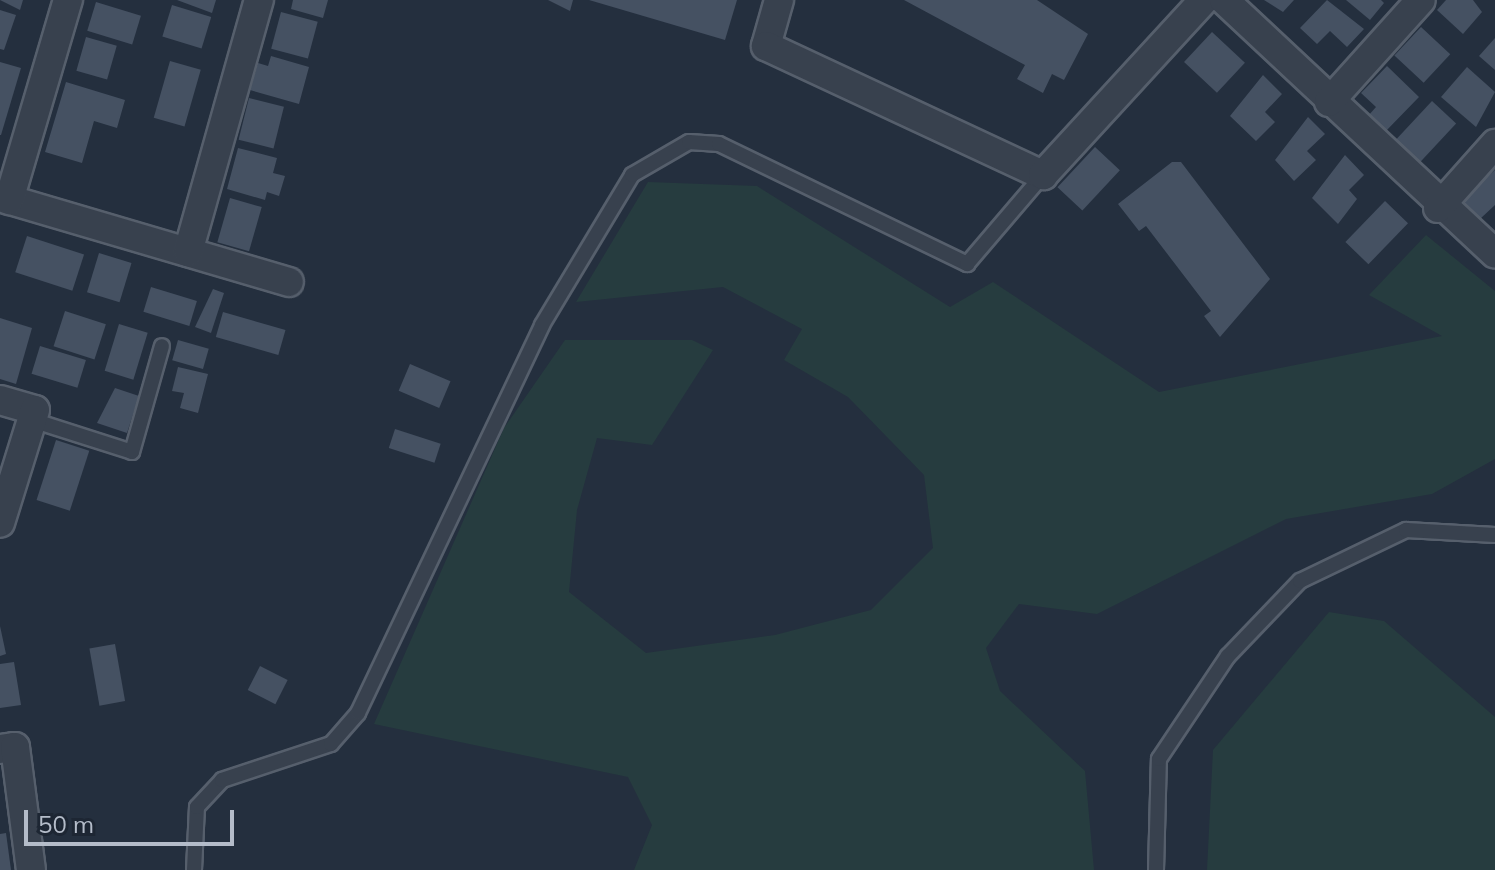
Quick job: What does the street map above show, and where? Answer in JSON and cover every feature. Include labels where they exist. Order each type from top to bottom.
[{"type":"street","points":[[68,0],[4,199],[289,282]]},
{"type":"street","points":[[188,252],[259,0]]},
{"type":"street","points":[[779,0],[766,46],[1043,175],[1204,0]]},
{"type":"street","points":[[1224,0],[1438,208],[1495,254]]},
{"type":"street","points":[[1329,102],[1421,0]]},
{"type":"street","points":[[1438,208],[1495,144]]},
{"type":"street","points":[[0,400],[35,410],[0,523]]},
{"type":"street","points":[[0,749],[15,747],[31,870]]},
{"type":"lane","points":[[194,870],[197,807],[222,780],[331,744],[358,713],[542,325],[632,175],[689,142],[719,144],[967,264],[1043,175]]},
{"type":"lane","points":[[32,420],[132,452],[162,346]]},
{"type":"lane","points":[[1156,870],[1159,759],[1228,656],[1300,581],[1406,530],[1495,535]]},
{"type":"green space","points":[[648,182],[757,186],[950,307],[993,282],[1159,392],[1442,336],[1369,295],[1426,235],[1495,291],[1495,459],[1432,494],[1286,519],[1097,614],[1019,604],[986,648],[1000,691],[1085,771],[1094,870],[634,870],[652,825],[628,777],[374,724],[504,428],[565,340],[692,340],[713,350],[652,445],[597,438],[577,510],[569,592],[646,653],[775,635],[871,610],[933,548],[924,475],[848,397],[784,360],[802,329],[723,287],[576,302]]},
{"type":"green space","points":[[1329,612],[1384,621],[1495,717],[1495,870],[1207,870],[1213,750]]},
{"type":"building","points":[[0,0],[23,0],[20,10]]},
{"type":"building","points":[[177,0],[216,0],[212,13]]},
{"type":"building","points":[[293,0],[328,0],[323,18],[291,9]]},
{"type":"building","points":[[548,0],[573,0],[570,11]]},
{"type":"building","points":[[589,0],[737,0],[725,40]]},
{"type":"building","points":[[904,0],[1037,0],[1088,34],[1064,80],[1052,74],[1043,93],[1017,79],[1025,65]]},
{"type":"building","points":[[1264,0],[1294,0],[1283,12]]},
{"type":"building","points":[[1327,0],[1364,29],[1347,47],[1330,31],[1317,44],[1300,28]]},
{"type":"building","points":[[1346,0],[1381,0],[1384,3],[1370,20]]},
{"type":"building","points":[[1446,0],[1473,0],[1482,12],[1463,34],[1437,10]]},
{"type":"building","points":[[96,2],[141,16],[132,44],[87,31]]},
{"type":"building","points":[[172,5],[211,17],[202,49],[162,37]]},
{"type":"building","points":[[0,10],[16,15],[4,50],[0,49]]},
{"type":"building","points":[[281,12],[318,22],[308,59],[271,49]]},
{"type":"building","points":[[1421,27],[1450,54],[1424,83],[1394,56]]},
{"type":"building","points":[[1212,32],[1245,63],[1217,93],[1184,62]]},
{"type":"building","points":[[86,37],[117,46],[107,79],[76,71]]},
{"type":"building","points":[[1495,38],[1495,70],[1479,56]]},
{"type":"building","points":[[271,56],[309,67],[299,104],[250,90],[258,63],[268,66]]},
{"type":"building","points":[[170,61],[201,70],[184,127],[154,118]]},
{"type":"building","points":[[0,62],[21,68],[1,135],[0,135]]},
{"type":"building","points":[[1387,66],[1419,97],[1385,132],[1368,116],[1376,107],[1361,93]]},
{"type":"building","points":[[1467,67],[1495,92],[1476,127],[1441,97]]},
{"type":"building","points":[[1263,75],[1282,94],[1265,112],[1275,122],[1256,141],[1230,116]]},
{"type":"building","points":[[66,82],[125,100],[117,128],[94,121],[82,163],[45,152]]},
{"type":"building","points":[[249,98],[284,107],[274,148],[239,140]]},
{"type":"building","points":[[1432,101],[1456,124],[1419,163],[1395,140]]},
{"type":"building","points":[[1308,117],[1325,134],[1307,151],[1316,160],[1294,181],[1275,160]]},
{"type":"building","points":[[1095,147],[1120,170],[1082,210],[1057,187]]},
{"type":"building","points":[[238,148],[277,158],[273,173],[285,176],[279,196],[267,192],[265,200],[227,189]]},
{"type":"building","points":[[1345,155],[1364,175],[1349,190],[1357,199],[1338,224],[1312,198]]},
{"type":"building","points":[[1172,162],[1181,162],[1270,279],[1220,337],[1204,316],[1211,311],[1146,226],[1139,231],[1118,204]]},
{"type":"building","points":[[1495,170],[1495,205],[1480,219],[1464,206],[1468,193]]},
{"type":"building","points":[[230,198],[262,207],[249,251],[217,242]]},
{"type":"building","points":[[1385,201],[1408,223],[1368,264],[1345,242]]},
{"type":"building","points":[[27,236],[84,255],[72,291],[15,272]]},
{"type":"building","points":[[99,253],[132,263],[120,302],[87,292]]},
{"type":"building","points":[[151,287],[197,301],[189,326],[143,312]]},
{"type":"building","points":[[213,289],[224,293],[211,333],[195,327]]},
{"type":"building","points":[[65,311],[106,324],[94,359],[54,346]]},
{"type":"building","points":[[223,312],[285,330],[278,355],[216,337]]},
{"type":"building","points":[[0,318],[32,328],[16,384],[0,379]]},
{"type":"building","points":[[119,324],[148,333],[133,380],[105,371]]},
{"type":"building","points":[[178,340],[209,349],[203,369],[172,360]]},
{"type":"building","points":[[40,346],[86,360],[77,388],[32,374]]},
{"type":"building","points":[[410,364],[451,381],[439,408],[399,391]]},
{"type":"building","points":[[178,367],[208,374],[198,413],[180,408],[184,393],[172,391]]},
{"type":"building","points":[[115,388],[139,396],[127,433],[97,423]]},
{"type":"building","points":[[395,429],[441,444],[434,463],[389,448]]},
{"type":"building","points":[[56,440],[89,451],[70,511],[37,500]]},
{"type":"building","points":[[0,626],[6,654],[0,656]]},
{"type":"building","points":[[115,644],[125,701],[99,706],[89,649]]},
{"type":"building","points":[[14,662],[21,705],[0,708],[0,664]]},
{"type":"building","points":[[260,666],[288,680],[275,704],[248,690]]},
{"type":"building","points":[[6,833],[11,870],[0,870],[0,834]]}]
